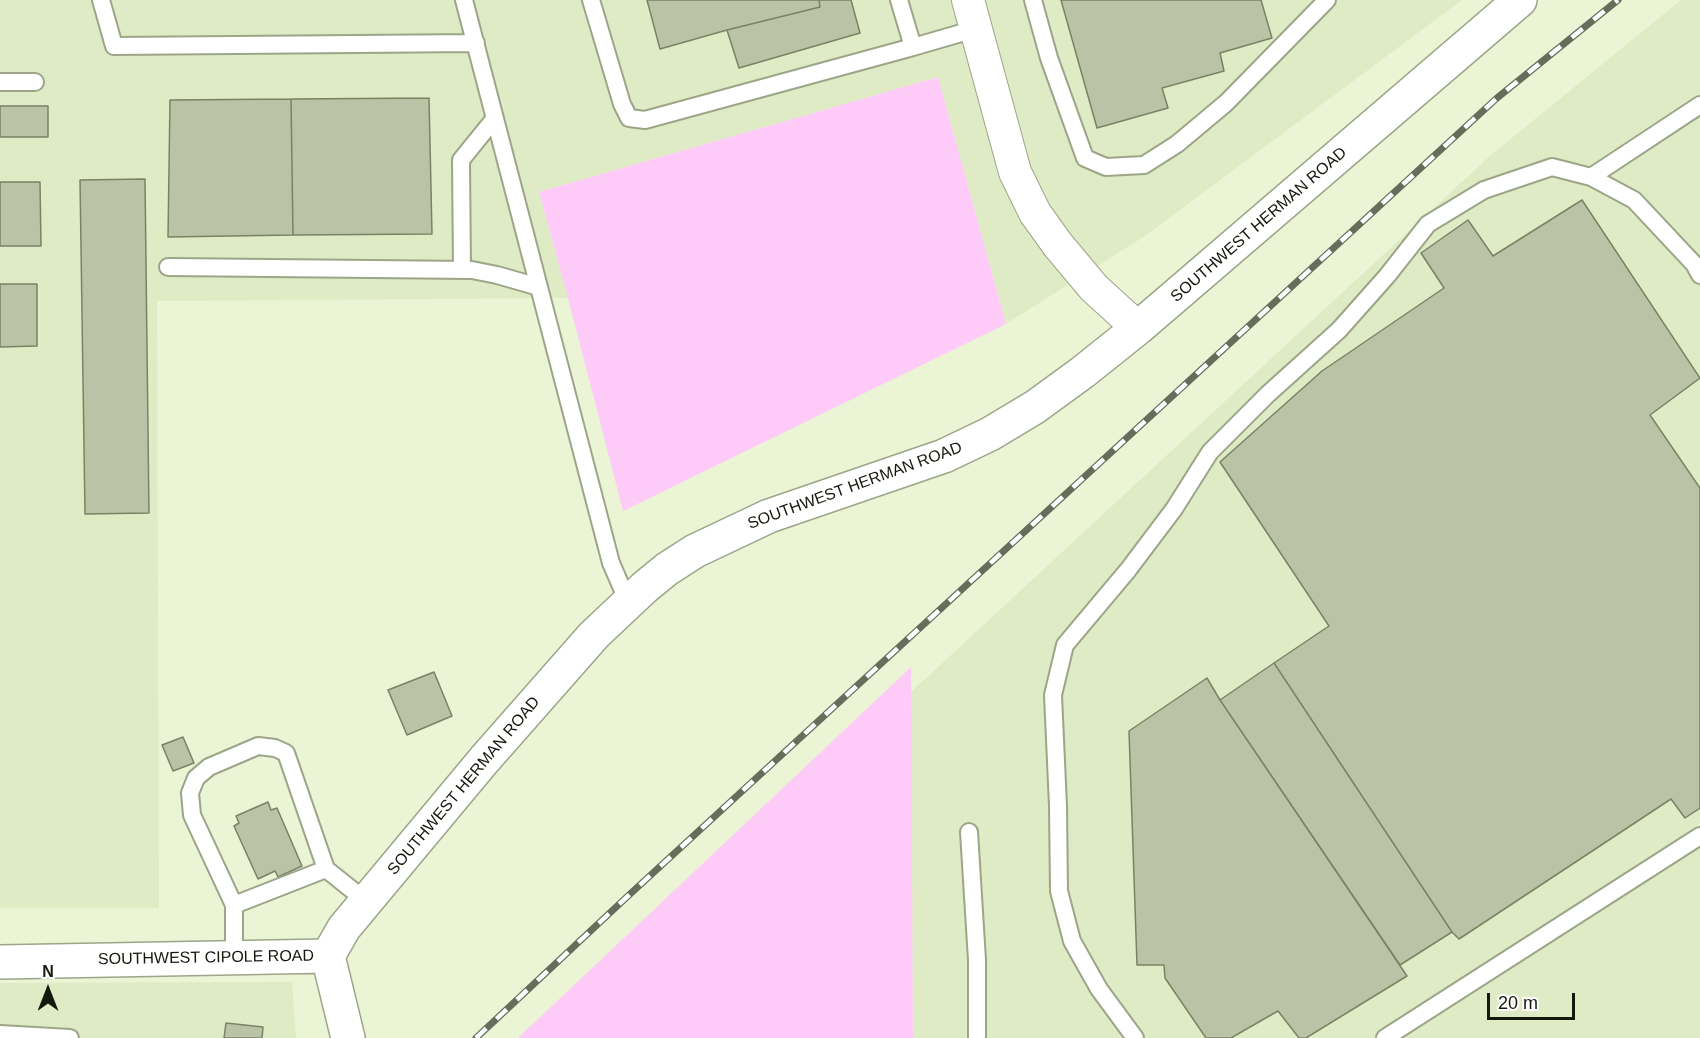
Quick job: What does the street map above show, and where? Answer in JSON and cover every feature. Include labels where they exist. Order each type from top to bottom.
[{"type":"street","name":"SOUTHWEST HERMAN ROAD","points":[[328,956],[344,928],[484,760],[594,636],[628,602],[667,569],[695,551],[769,516],[944,456],[990,434],[1054,393],[1138,328],[1520,0]]},
{"type":"street","points":[[971,15],[1015,172],[1035,213],[1094,288],[1138,328]]},
{"type":"street","name":"SOUTHWEST CIPOLE ROAD","points":[[0,962],[328,956],[348,1038]]},
{"type":"lane","points":[[101,0],[114,46],[476,43]]},
{"type":"lane","points":[[464,0],[611,563],[628,602]]},
{"type":"lane","points":[[591,0],[622,104],[629,118],[645,120],[913,47],[971,15]]},
{"type":"lane","points":[[899,0],[913,47]]},
{"type":"lane","points":[[1033,0],[1049,58],[1085,158],[1106,166],[1144,165],[1178,144],[1226,103],[1327,0]]},
{"type":"lane","points":[[0,82],[35,82]]},
{"type":"lane","points":[[1591,177],[1700,105]]},
{"type":"lane","points":[[462,270],[461,160],[495,118]]},
{"type":"lane","points":[[1135,1038],[1099,988],[1072,941],[1059,891],[1053,695],[1065,645],[1128,570],[1174,509],[1210,452],[1268,394],[1340,330],[1428,224],[1484,190],[1552,168],[1591,177],[1634,200],[1694,264],[1700,275]]},
{"type":"lane","points":[[168,267],[462,270],[497,275],[540,287]]},
{"type":"lane","points":[[234,958],[234,905],[192,815],[190,793],[195,778],[209,766],[258,747],[275,748],[286,753],[326,869],[366,901]]},
{"type":"lane","points":[[969,832],[976,960],[977,1038]]},
{"type":"lane","points":[[1385,1038],[1700,836]]},
{"type":"lane","points":[[234,905],[326,869]]},
{"type":"lane","points":[[0,1034],[69,1038]]},
{"type":"shaded area","points":[[0,0],[1462,0],[1145,236],[1006,324],[938,77],[539,192],[568,298],[157,301],[159,908],[0,908]]},
{"type":"shaded area","points":[[1681,0],[1700,0],[1700,1038],[913,1038],[910,693],[1491,155]]},
{"type":"shaded area","points":[[938,77],[1006,324],[623,511],[539,192]]},
{"type":"shaded area","points":[[911,667],[913,1038],[518,1038]]},
{"type":"shaded area","points":[[292,982],[296,1038],[0,1038],[0,983]]},
{"type":"building","points":[[647,0],[819,0],[820,7],[660,49]]},
{"type":"building","points":[[819,0],[851,0],[860,33],[739,68],[727,30],[820,7]]},
{"type":"building","points":[[1061,0],[1261,0],[1272,38],[1220,53],[1224,71],[1162,88],[1168,108],[1097,128]]},
{"type":"building","points":[[429,98],[432,234],[293,235],[291,99]]},
{"type":"building","points":[[291,99],[293,235],[168,237],[170,100]]},
{"type":"building","points":[[0,106],[48,106],[48,137],[0,137]]},
{"type":"building","points":[[145,179],[149,513],[85,514],[80,180]]},
{"type":"building","points":[[0,182],[40,182],[41,246],[0,246]]},
{"type":"building","points":[[1582,200],[1700,378],[1650,415],[1700,488],[1700,808],[1685,818],[1671,799],[1459,939],[1452,932],[1274,663],[1329,626],[1220,462],[1322,371],[1444,288],[1421,253],[1468,220],[1493,256]]},
{"type":"building","points":[[0,284],[37,284],[37,346],[0,347]]},
{"type":"building","points":[[1274,663],[1452,932],[1400,965],[1220,700]]},
{"type":"building","points":[[434,672],[452,716],[407,735],[388,690]]},
{"type":"building","points":[[1207,678],[1407,976],[1306,1038],[1299,1038],[1278,1011],[1231,1038],[1206,1038],[1165,978],[1164,965],[1137,965],[1129,731]]},
{"type":"building","points":[[183,737],[194,763],[173,771],[162,745]]},
{"type":"building","points":[[268,802],[271,810],[277,808],[302,866],[278,877],[275,871],[258,879],[234,826],[239,823],[236,816]]},
{"type":"building","points":[[226,1023],[263,1027],[262,1038],[224,1038]]},
{"type":"railway","points":[[476,1038],[1497,98],[1618,0]]}]
